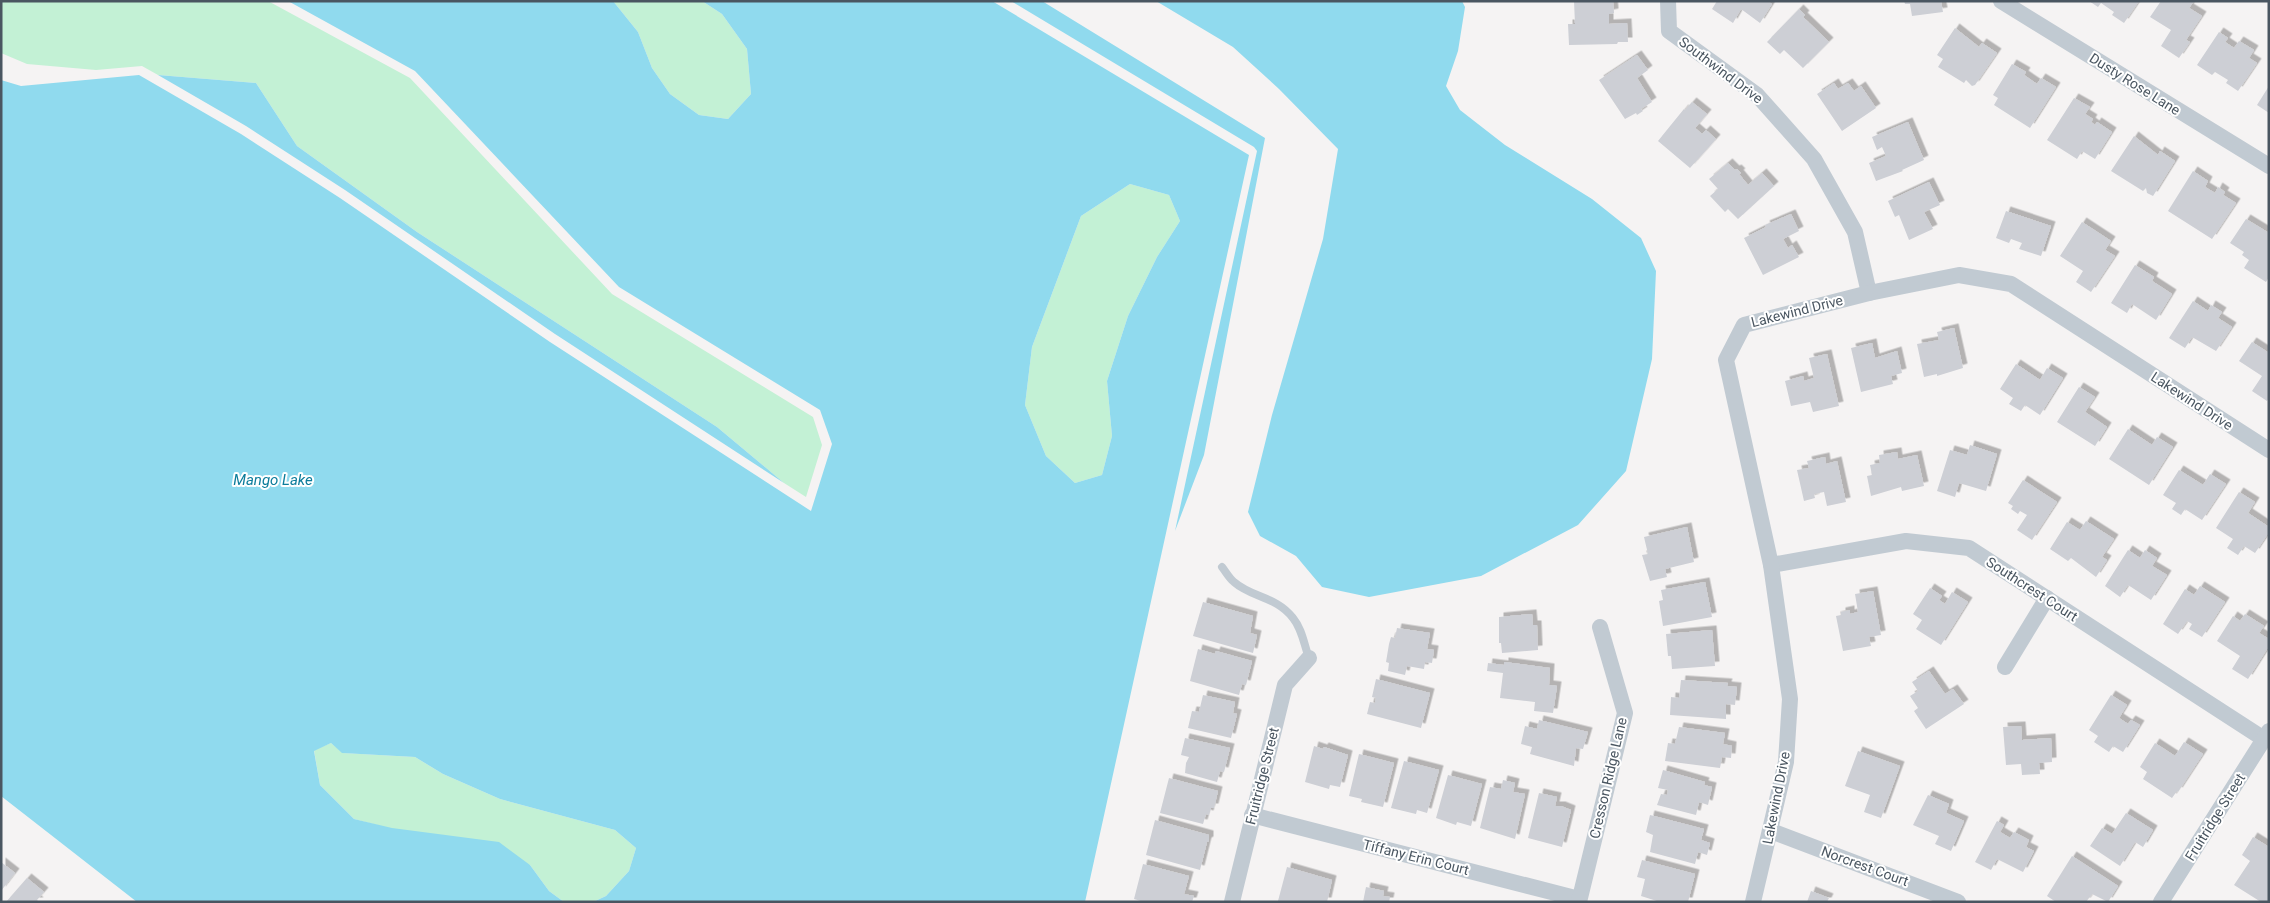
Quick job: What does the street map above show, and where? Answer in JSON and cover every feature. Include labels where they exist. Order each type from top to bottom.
[{"type":"street","name":"Southwind Drive","points":[[1668,1],[1669,31],[1757,95],[1814,159],[1854,232],[1869,293]]},
{"type":"street","name":"Dusty Rose Lane","points":[[2001,1],[2269,166]]},
{"type":"street","name":"Lakewind Drive","points":[[1753,902],[1786,762],[1790,698],[1771,565],[1726,360],[1744,325],[1869,293],[1959,275],[2011,284],[2269,450]]},
{"type":"street","name":"Southcrest Court","points":[[1771,565],[1906,541],[1969,548],[2266,735]]},
{"type":"street","points":[[2005,667],[2047,598]]},
{"type":"street","name":"Cresson Ridge Lane","points":[[1579,900],[1624,713],[1600,627]]},
{"type":"street","name":"Fruitridge Street","points":[[1232,902],[1285,685],[1308,658]]},
{"type":"street","name":"Fruitridge Street","points":[[2161,902],[2266,735]]},
{"type":"street","name":"Tiffany Erin Court","points":[[1252,815],[1579,900]]},
{"type":"street","name":"Norcrest Court","points":[[1770,831],[1958,902]]},
{"type":"lane","points":[[1222,567],[1230,579],[1239,586],[1271,599],[1284,608],[1300,629],[1308,658]]},
{"type":"green space","points":[[1,1],[268,1],[410,78],[612,294],[813,417],[822,445],[806,497],[784,483],[717,427],[417,232],[297,146],[256,83],[158,75],[142,66],[96,70],[27,64],[1,53]]},
{"type":"green space","points":[[613,1],[702,1],[722,14],[747,49],[751,94],[728,119],[699,115],[670,94],[652,68],[638,32]]},
{"type":"green space","points":[[1130,184],[1169,195],[1180,221],[1157,257],[1128,316],[1107,381],[1112,436],[1102,475],[1075,483],[1046,456],[1025,405],[1032,347],[1081,216]]},
{"type":"green space","points":[[331,743],[343,753],[415,757],[443,774],[500,799],[615,830],[636,848],[629,871],[606,896],[593,902],[564,902],[549,891],[530,865],[354,819],[320,785],[314,750]]},
{"type":"water","name":"Mango Lake","points":[[288,1],[613,1],[638,32],[652,68],[670,94],[699,115],[728,119],[751,94],[747,49],[722,14],[702,1],[992,1],[1249,155],[1085,902],[593,902],[606,896],[629,871],[636,848],[615,830],[500,799],[443,774],[415,757],[342,753],[331,743],[314,751],[320,785],[354,819],[392,828],[499,842],[530,865],[549,891],[564,902],[137,902],[1,796],[1,80],[21,86],[139,75],[241,134],[340,198],[550,342],[811,511],[832,444],[820,410],[619,287],[415,71]],"holes":[[[1130,184],[1169,195],[1180,221],[1157,257],[1128,316],[1107,381],[1112,436],[1102,475],[1075,483],[1046,456],[1025,405],[1032,347],[1081,216]]]},
{"type":"water","points":[[1011,1],[1042,1],[1265,138],[1204,455],[1175,531],[1257,151],[1254,147]]},
{"type":"water","points":[[1156,1],[1462,1],[1465,7],[1458,51],[1446,86],[1460,110],[1505,145],[1592,199],[1641,238],[1656,271],[1652,359],[1626,471],[1578,525],[1481,576],[1369,597],[1322,587],[1296,556],[1260,536],[1248,512],[1272,415],[1323,239],[1338,149],[1279,89],[1233,47]]},
{"type":"water","points":[[158,75],[256,83],[297,146],[417,232],[717,427],[784,483],[555,334],[345,190],[246,126]]},
{"type":"building","points":[[1574,1],[1613,1],[1614,13],[1609,14],[1609,24],[1627,23],[1628,42],[1569,45],[1568,24],[1575,24]]},
{"type":"building","points":[[1717,1],[1767,1],[1772,4],[1760,23],[1741,9],[1733,23],[1712,9]]},
{"type":"building","points":[[1904,1],[1941,1],[1943,12],[1912,16],[1910,4],[1905,4]]},
{"type":"building","points":[[2089,1],[2139,1],[2124,23],[2112,15],[2114,12],[2101,3],[2098,7]]},
{"type":"building","points":[[2161,1],[2194,1],[2189,8],[2202,16],[2186,40],[2190,42],[2179,58],[2161,46],[2171,30],[2150,17]]},
{"type":"building","points":[[1799,9],[1805,15],[1803,17],[1829,42],[1803,68],[1784,50],[1780,54],[1767,42]]},
{"type":"building","points":[[1955,28],[1979,47],[1982,43],[1997,53],[1975,85],[1972,86],[1966,80],[1964,83],[1938,67],[1943,59],[1937,55]]},
{"type":"building","points":[[2219,32],[2228,38],[2225,42],[2234,48],[2239,41],[2254,50],[2249,58],[2257,63],[2238,91],[2226,83],[2228,80],[2215,72],[2212,75],[2197,65]]},
{"type":"building","points":[[1637,55],[1648,70],[1637,78],[1652,102],[1641,109],[1643,111],[1637,115],[1636,113],[1625,119],[1599,80]]},
{"type":"building","points":[[2012,64],[2026,72],[2024,75],[2037,84],[2041,78],[2056,87],[2030,128],[1994,105],[1998,98],[1993,95]]},
{"type":"building","points":[[1834,83],[1838,89],[1848,83],[1854,91],[1861,86],[1876,108],[1842,131],[1817,94]]},
{"type":"building","points":[[2269,86],[2269,113],[2257,105]]},
{"type":"building","points":[[2074,98],[2090,107],[2085,114],[2093,119],[2091,122],[2095,125],[2097,122],[2112,132],[2095,159],[2082,151],[2077,159],[2047,140]]},
{"type":"building","points":[[1692,102],[1707,114],[1695,128],[1702,134],[1706,130],[1716,139],[1690,168],[1658,141]]},
{"type":"building","points":[[1908,122],[1924,160],[1903,171],[1876,181],[1869,163],[1886,156],[1882,147],[1877,150],[1872,137]]},
{"type":"building","points":[[2134,136],[2158,155],[2160,151],[2175,161],[2153,196],[2147,193],[2146,188],[2143,191],[2111,171]]},
{"type":"building","points":[[1728,163],[1741,173],[1739,174],[1748,185],[1762,173],[1774,186],[1738,219],[1728,209],[1725,212],[1710,196],[1718,189],[1709,179]]},
{"type":"building","points":[[2193,171],[2208,181],[2205,187],[2215,193],[2218,187],[2225,192],[2223,195],[2236,203],[2212,239],[2168,211]]},
{"type":"building","points":[[1929,182],[1940,205],[1924,212],[1933,229],[1909,240],[1899,215],[1895,217],[1888,201]]},
{"type":"building","points":[[2006,211],[2051,226],[2041,256],[2019,249],[2022,243],[2011,239],[2009,243],[1996,238]]},
{"type":"building","points":[[1791,214],[1799,231],[1783,239],[1788,248],[1792,245],[1799,257],[1763,275],[1744,238],[1766,227],[1765,225]]},
{"type":"building","points":[[2246,219],[2269,233],[2269,277],[2266,282],[2244,268],[2249,260],[2242,255],[2244,252],[2230,243]]},
{"type":"building","points":[[2082,222],[2111,241],[2105,250],[2115,256],[2091,292],[2076,282],[2083,271],[2060,256]]},
{"type":"building","points":[[2135,265],[2154,277],[2152,281],[2172,294],[2156,320],[2132,304],[2127,313],[2111,303]]},
{"type":"building","points":[[2193,301],[2208,311],[2211,305],[2222,312],[2218,318],[2232,327],[2216,351],[2192,337],[2185,348],[2169,338]]},
{"type":"building","points":[[1954,328],[1963,368],[1937,376],[1937,374],[1924,377],[1917,344],[1939,340],[1937,332]]},
{"type":"building","points":[[2252,342],[2269,353],[2269,398],[2267,401],[2252,391],[2262,376],[2239,361]]},
{"type":"building","points":[[1872,343],[1875,358],[1897,351],[1902,373],[1891,376],[1893,384],[1861,392],[1851,348]]},
{"type":"building","points":[[1827,354],[1839,406],[1813,412],[1810,402],[1791,406],[1785,381],[1803,376],[1804,381],[1814,378],[1809,358]]},
{"type":"building","points":[[2016,364],[2040,380],[2047,368],[2063,378],[2040,415],[2025,405],[2021,411],[2009,404],[2013,398],[2000,389]]},
{"type":"building","points":[[2079,387],[2095,397],[2085,412],[2107,427],[2095,446],[2057,422]]},
{"type":"building","points":[[2128,429],[2152,445],[2157,437],[2173,447],[2149,485],[2109,459]]},
{"type":"building","points":[[1970,445],[1997,454],[1986,491],[1959,483],[1955,497],[1937,491],[1950,450],[1967,455]]},
{"type":"building","points":[[1897,452],[1898,459],[1917,455],[1924,486],[1902,491],[1901,487],[1871,496],[1867,476],[1872,475],[1870,465],[1880,463],[1879,455]]},
{"type":"building","points":[[1825,457],[1826,464],[1837,461],[1846,502],[1827,506],[1824,492],[1814,494],[1815,498],[1804,501],[1797,470],[1809,468],[1807,461]]},
{"type":"building","points":[[2179,470],[2203,485],[2210,474],[2226,484],[2202,520],[2185,509],[2181,515],[2172,509],[2176,503],[2163,495]]},
{"type":"building","points":[[2023,480],[2057,502],[2032,540],[2017,530],[2027,515],[2020,511],[2018,514],[2011,509],[2013,506],[2008,503]]},
{"type":"building","points":[[2239,492],[2255,502],[2248,513],[2269,527],[2269,532],[2255,553],[2244,546],[2238,555],[2227,548],[2233,539],[2216,528]]},
{"type":"building","points":[[2086,521],[2114,539],[2102,557],[2107,560],[2096,577],[2071,558],[2068,561],[2050,549],[2067,522],[2080,530]]},
{"type":"building","points":[[1687,527],[1694,562],[1665,569],[1667,577],[1650,581],[1642,555],[1648,554],[1644,537]]},
{"type":"building","points":[[2128,550],[2140,558],[2145,550],[2157,558],[2152,566],[2167,575],[2151,600],[2128,585],[2120,597],[2105,586]]},
{"type":"building","points":[[1705,582],[1712,617],[1663,626],[1659,601],[1663,600],[1661,590]]},
{"type":"building","points":[[2200,586],[2225,602],[2202,637],[2189,629],[2192,624],[2187,621],[2178,634],[2163,624],[2185,589],[2194,595]]},
{"type":"building","points":[[1930,588],[1942,596],[1939,600],[1945,604],[1952,592],[1968,602],[1941,645],[1916,629],[1922,620],[1913,614]]},
{"type":"building","points":[[1873,591],[1881,635],[1869,637],[1871,646],[1843,651],[1836,616],[1841,615],[1841,612],[1850,610],[1850,614],[1858,612],[1855,594]]},
{"type":"building","points":[[1203,602],[1253,616],[1250,633],[1257,635],[1253,653],[1193,636]]},
{"type":"building","points":[[1532,614],[1533,625],[1537,625],[1538,650],[1502,653],[1501,643],[1499,643],[1499,617]]},
{"type":"building","points":[[2245,614],[2264,626],[2259,633],[2269,639],[2269,646],[2248,679],[2232,669],[2240,656],[2217,641],[2233,616],[2240,621]]},
{"type":"building","points":[[1397,628],[1430,633],[1427,649],[1434,650],[1432,663],[1425,662],[1424,669],[1407,666],[1405,675],[1388,671],[1389,663],[1386,662],[1389,644],[1391,637],[1395,638]]},
{"type":"building","points":[[1712,630],[1715,666],[1672,669],[1671,656],[1668,656],[1666,634]]},
{"type":"building","points":[[1198,649],[1215,654],[1216,651],[1252,661],[1246,685],[1242,684],[1239,695],[1190,681]]},
{"type":"building","points":[[1504,662],[1550,668],[1549,685],[1557,686],[1553,713],[1534,711],[1535,702],[1500,698],[1503,673],[1487,671],[1488,663],[1504,665]]},
{"type":"building","points":[[1929,671],[1945,694],[1953,689],[1964,704],[1926,729],[1914,711],[1918,708],[1910,696],[1918,691],[1912,682]]},
{"type":"building","points":[[1376,679],[1430,693],[1421,728],[1367,714],[1370,702],[1375,703],[1376,698],[1372,697]]},
{"type":"building","points":[[1681,680],[1728,683],[1727,686],[1737,687],[1735,705],[1726,704],[1726,719],[1670,715],[1671,697],[1679,698]]},
{"type":"building","points":[[1203,695],[1235,702],[1233,713],[1237,714],[1231,738],[1188,728],[1192,711],[1199,712]]},
{"type":"building","points":[[2111,695],[2127,705],[2119,718],[2128,724],[2131,720],[2140,725],[2123,752],[2113,746],[2109,752],[2094,742],[2098,736],[2089,730]]},
{"type":"building","points":[[1539,720],[1588,732],[1583,749],[1576,748],[1574,766],[1530,754],[1532,747],[1521,744],[1525,726],[1537,729]]},
{"type":"building","points":[[2021,726],[2022,740],[2051,738],[2052,762],[2039,763],[2040,774],[2022,775],[2021,764],[2006,765],[2003,727]]},
{"type":"building","points":[[1679,727],[1725,733],[1723,744],[1732,746],[1731,758],[1722,757],[1720,768],[1665,761],[1668,743],[1675,744]]},
{"type":"building","points":[[1185,738],[1230,748],[1224,772],[1220,771],[1217,782],[1185,773],[1189,757],[1181,755]]},
{"type":"building","points":[[2184,742],[2203,754],[2172,798],[2143,779],[2147,772],[2140,767],[2155,743],[2175,756]]},
{"type":"building","points":[[1314,746],[1323,749],[1324,747],[1348,755],[1340,787],[1330,785],[1329,789],[1305,782]]},
{"type":"building","points":[[1858,751],[1900,766],[1881,818],[1864,812],[1870,795],[1845,786]]},
{"type":"building","points":[[1359,754],[1394,763],[1383,807],[1361,802],[1362,799],[1349,796]]},
{"type":"building","points":[[1404,761],[1439,770],[1427,813],[1417,810],[1416,814],[1391,808]]},
{"type":"building","points":[[1663,770],[1705,782],[1704,785],[1712,787],[1708,805],[1699,802],[1696,815],[1657,805],[1661,794],[1667,795],[1668,790],[1658,788]]},
{"type":"building","points":[[1448,775],[1482,784],[1471,826],[1457,822],[1456,825],[1436,818]]},
{"type":"building","points":[[1169,778],[1218,791],[1214,808],[1211,808],[1209,815],[1206,814],[1203,824],[1160,813]]},
{"type":"building","points":[[1503,780],[1515,783],[1513,792],[1525,794],[1515,839],[1480,828],[1490,787],[1501,789]]},
{"type":"building","points":[[1539,793],[1557,797],[1555,806],[1571,810],[1562,847],[1528,838]]},
{"type":"building","points":[[1928,795],[1949,804],[1946,813],[1964,821],[1951,851],[1935,844],[1939,836],[1913,825]]},
{"type":"building","points":[[2126,813],[2153,830],[2143,847],[2135,842],[2120,866],[2090,846],[2102,828],[2112,834]]},
{"type":"building","points":[[1650,815],[1704,829],[1701,840],[1710,843],[1707,855],[1698,852],[1695,864],[1650,852],[1653,835],[1646,832]]},
{"type":"building","points":[[1155,820],[1209,835],[1200,870],[1146,855]]},
{"type":"building","points":[[1997,821],[2004,825],[2000,832],[2010,838],[2014,832],[2029,840],[2026,847],[2034,851],[2023,872],[1997,859],[1991,870],[1975,862]]},
{"type":"building","points":[[2253,837],[2269,847],[2268,902],[2261,902],[2234,885],[2250,861],[2242,855]]},
{"type":"building","points":[[2072,856],[2118,886],[2108,902],[2092,894],[2086,902],[2056,902],[2047,896]]},
{"type":"building","points":[[1642,860],[1695,874],[1688,902],[1660,902],[1641,896],[1645,879],[1637,877]]},
{"type":"building","points":[[1,862],[15,873],[1,891]]},
{"type":"building","points":[[1143,864],[1189,876],[1184,894],[1194,896],[1192,902],[1144,902],[1134,899]]},
{"type":"building","points":[[1287,867],[1332,880],[1327,902],[1278,901]]},
{"type":"building","points":[[27,878],[44,892],[37,900],[39,902],[6,902]]},
{"type":"building","points":[[1366,887],[1384,891],[1383,896],[1390,897],[1389,902],[1363,902]]},
{"type":"building","points":[[1811,891],[1829,898],[1827,902],[1807,902]]}]
